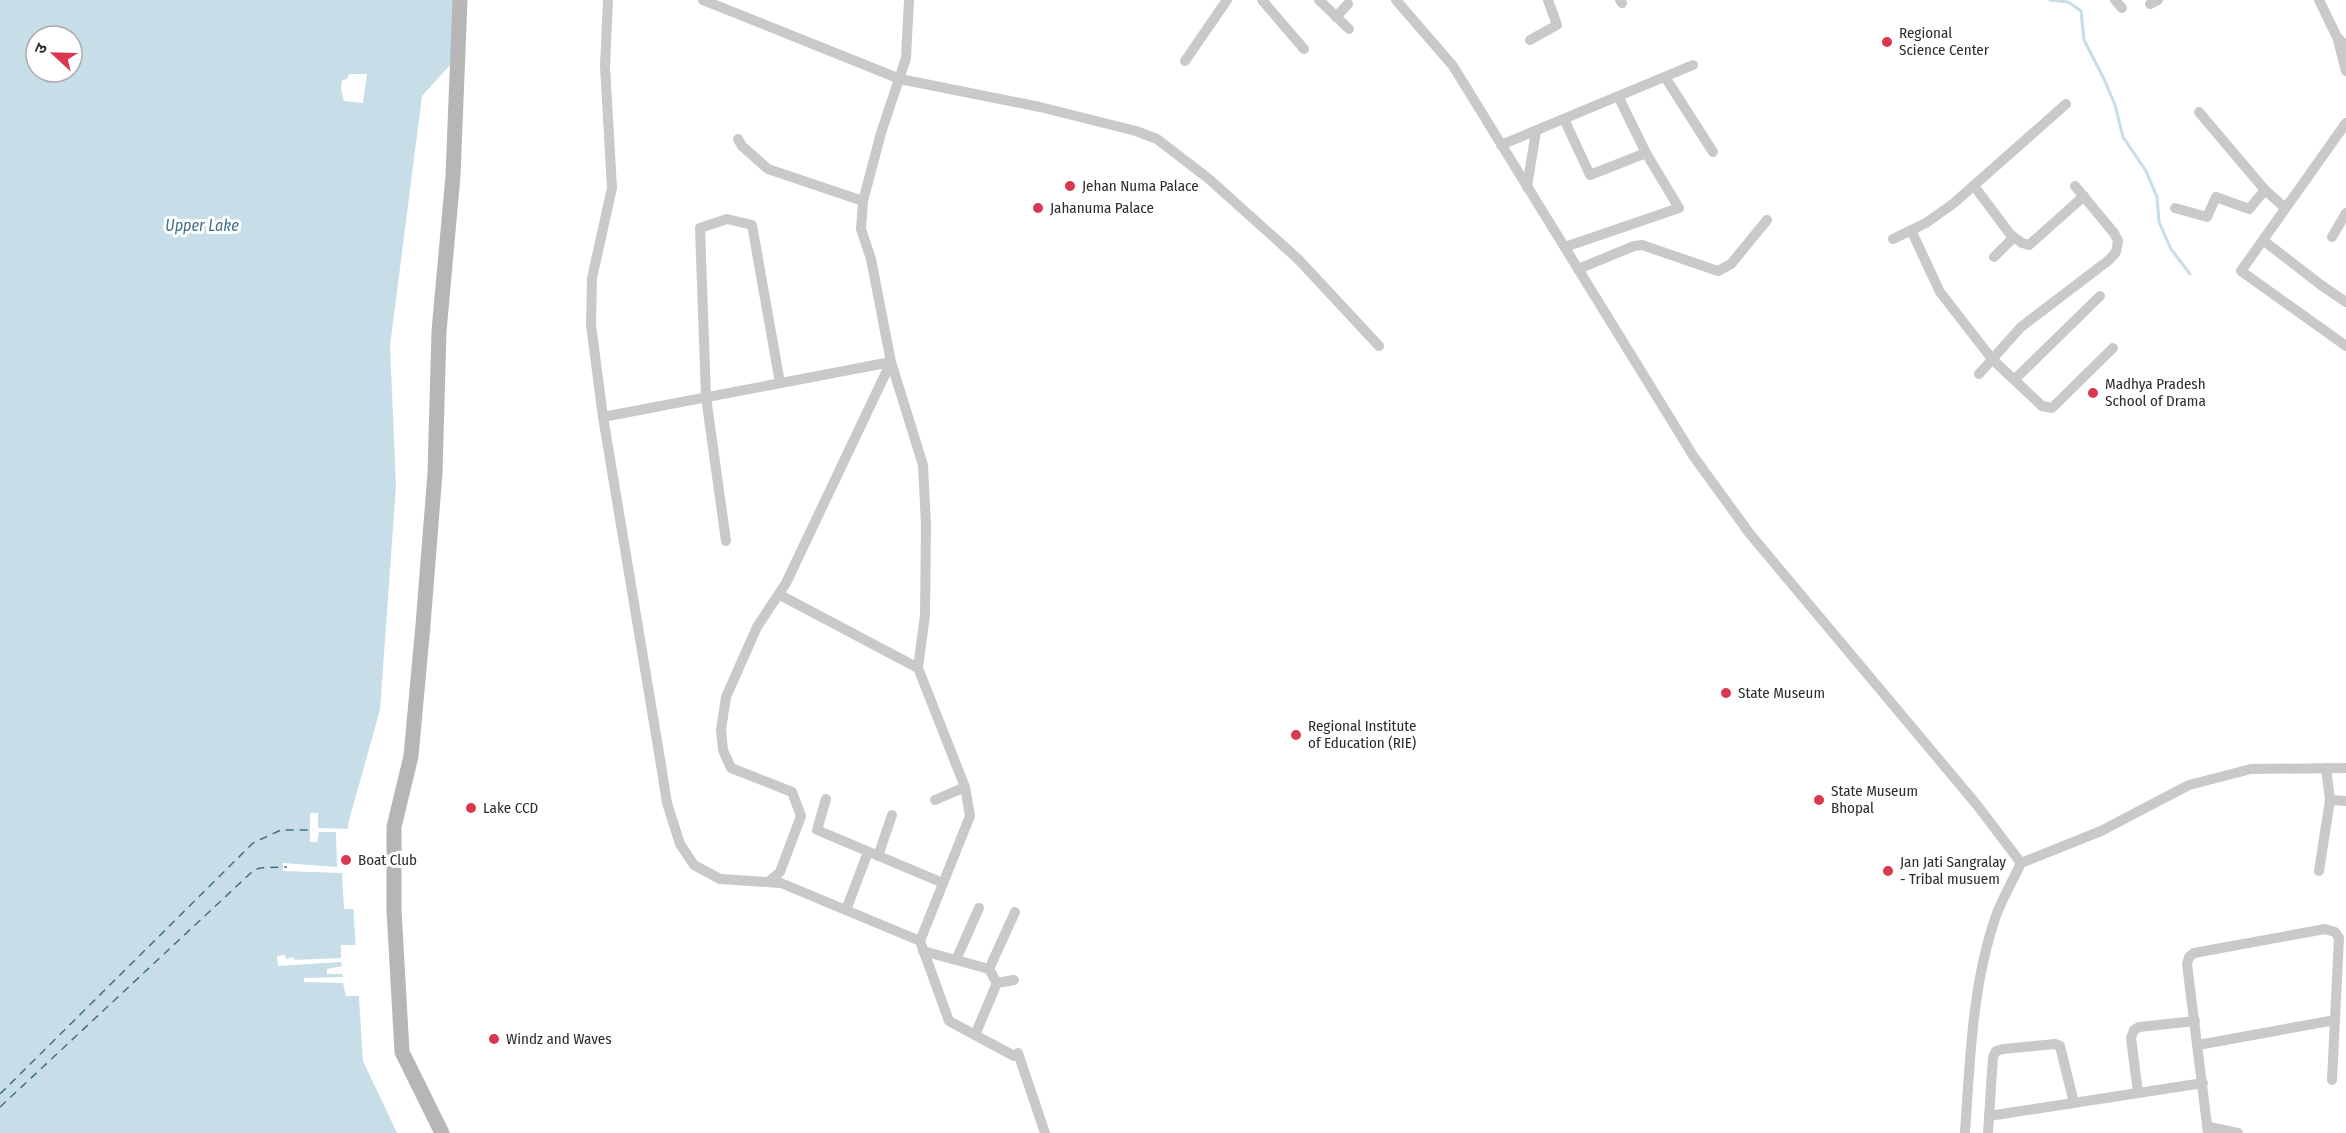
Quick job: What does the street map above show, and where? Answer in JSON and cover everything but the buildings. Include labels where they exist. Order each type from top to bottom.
[{"type":"street","points":[[442,1133],[402,1052],[394,910],[394,827],[411,756],[423,625],[435,473],[439,331],[453,176],[460,0]]},
{"type":"street","points":[[608,0],[605,66],[612,188],[592,278],[591,325],[603,417],[667,803],[680,844],[694,866],[720,879],[781,883],[846,910],[922,946],[956,960],[989,969],[998,983]]},
{"type":"street","points":[[703,0],[900,79],[1040,107],[1136,131],[1157,139],[1209,179],[1298,259],[1379,346]]},
{"type":"street","points":[[909,0],[906,58],[881,133],[863,201],[861,229],[871,259],[891,362],[923,465],[926,525],[925,615],[918,668],[965,787],[970,816],[943,883],[922,946],[950,1021],[1014,1056],[1018,1053],[1045,1133]]},
{"type":"street","points":[[1185,61],[1227,0]]},
{"type":"street","points":[[1262,0],[1304,49]]},
{"type":"street","points":[[1319,0],[1349,29]]},
{"type":"street","points":[[1396,0],[1453,66],[1694,457],[1750,534],[1977,805],[2021,863]]},
{"type":"street","points":[[1530,40],[1557,25],[1548,0]]},
{"type":"street","points":[[2319,0],[2337,37],[2346,71]]},
{"type":"street","points":[[1336,17],[1348,3]]},
{"type":"street","points":[[2337,37],[2346,46]]},
{"type":"street","points":[[1501,145],[1693,65]]},
{"type":"street","points":[[1665,77],[1713,152]]},
{"type":"street","points":[[1565,247],[1679,208],[1646,153],[1618,96]]},
{"type":"street","points":[[1893,239],[1926,223],[1974,186],[2066,104]]},
{"type":"street","points":[[2199,112],[2265,190],[2284,207]]},
{"type":"street","points":[[1564,119],[1590,175],[1646,153]]},
{"type":"street","points":[[2346,123],[2284,207],[2264,241],[2241,271],[2346,346]]},
{"type":"street","points":[[1527,187],[1536,131]]},
{"type":"street","points":[[738,139],[742,146],[768,169],[863,201]]},
{"type":"street","points":[[1974,186],[2012,235],[2022,243],[2029,245],[2084,196]]},
{"type":"street","points":[[1979,374],[2021,327],[2109,260],[2116,252],[2118,241],[2114,233],[2075,186]]},
{"type":"street","points":[[2175,208],[2207,217],[2216,197],[2249,209],[2265,190]]},
{"type":"street","points":[[2332,237],[2346,213]]},
{"type":"street","points":[[726,541],[706,397],[700,228],[728,219],[752,225],[780,383]]},
{"type":"street","points":[[1578,269],[1642,244],[1718,271],[1731,264],[1767,220]]},
{"type":"street","points":[[1911,230],[1940,292],[1992,359],[2042,406],[2052,408],[2113,348]]},
{"type":"street","points":[[1994,257],[2011,241],[2012,235]]},
{"type":"street","points":[[2264,241],[2346,302]]},
{"type":"street","points":[[2015,379],[2100,296]]},
{"type":"street","points":[[603,417],[891,362]]},
{"type":"street","points":[[768,882],[780,872],[801,816],[792,792],[731,768],[723,750],[721,730],[726,697],[757,627],[780,595],[891,362]]},
{"type":"street","points":[[780,595],[918,668]]},
{"type":"street","points":[[2319,871],[2330,801],[2326,768]]},
{"type":"street","points":[[1965,1133],[1974,1013],[1998,913],[2021,863],[2101,831],[2189,785],[2251,769],[2346,768]]},
{"type":"street","points":[[935,800],[965,787]]},
{"type":"street","points":[[826,799],[817,830],[943,883]]},
{"type":"street","points":[[2330,801],[2346,801]]},
{"type":"street","points":[[846,910],[892,815]]},
{"type":"street","points":[[956,960],[980,908]]},
{"type":"street","points":[[989,969],[1015,912]]},
{"type":"street","points":[[2238,1133],[2209,1130],[2187,964],[2189,957],[2194,953],[2325,929],[2335,932],[2339,938],[2332,1080]]},
{"type":"street","points":[[998,983],[1014,980]]},
{"type":"street","points":[[975,1035],[998,983]]},
{"type":"street","points":[[2198,1045],[2335,1020]]},
{"type":"street","points":[[2138,1093],[2131,1038],[2134,1030],[2139,1027],[2195,1021]]},
{"type":"street","points":[[1988,1133],[1993,1057],[1996,1051],[2055,1044],[2060,1046],[2074,1103]]},
{"type":"street","points":[[1989,1116],[2203,1083]]},
{"type":"water","name":"Upper Lake","points":[[0,0],[456,0],[452,63],[422,96],[390,346],[396,486],[380,710],[348,824],[363,1061],[397,1133],[0,1133]]},
{"type":"pier","points":[[349,74],[367,74],[363,103],[344,101],[341,90],[342,80],[347,79]]},
{"type":"pier","name":"Boat Club","points":[[310,813],[318,813],[318,828],[352,829],[357,909],[344,909],[342,873],[283,871],[283,863],[337,867],[336,832],[319,832],[317,842],[310,842]]},
{"type":"pier","points":[[341,945],[359,945],[362,996],[346,996],[343,983],[304,982],[304,978],[343,977],[342,974],[327,974],[327,969],[342,966],[341,962],[278,966],[277,956],[285,955],[286,959],[293,957],[295,960],[341,958]]},
{"type":"waterway","points":[[2050,0],[2068,2],[2081,11],[2084,40],[2115,105],[2123,137],[2146,171],[2157,197],[2159,222],[2171,249],[2190,274]]},
{"type":"ferry route","points":[[0,1094],[253,843],[281,830],[314,830]]},
{"type":"ferry route","points":[[0,1107],[254,870],[287,867]]},
{"type":"place","name":"Regional Science Center","points":[[1887,42]]},
{"type":"place","name":"Jehan Numa Palace","points":[[1070,186]]},
{"type":"place","name":"Jahanuma Palace","points":[[1038,208]]},
{"type":"place","name":"Madhya Pradesh School of Drama","points":[[2093,393]]},
{"type":"place","name":"State Museum","points":[[1726,693]]},
{"type":"place","name":"Regional Institute of Education (RIE)","points":[[1296,735]]},
{"type":"place","name":"State Museum Bhopal","points":[[1819,800]]},
{"type":"place","name":"Lake CCD","points":[[471,808]]},
{"type":"place","name":"Boat Club","points":[[346,860]]},
{"type":"place","name":"Jan Jati Sangralay - Tribal musuem","points":[[1888,871]]},
{"type":"place","name":"Windz and Waves","points":[[494,1039]]}]
